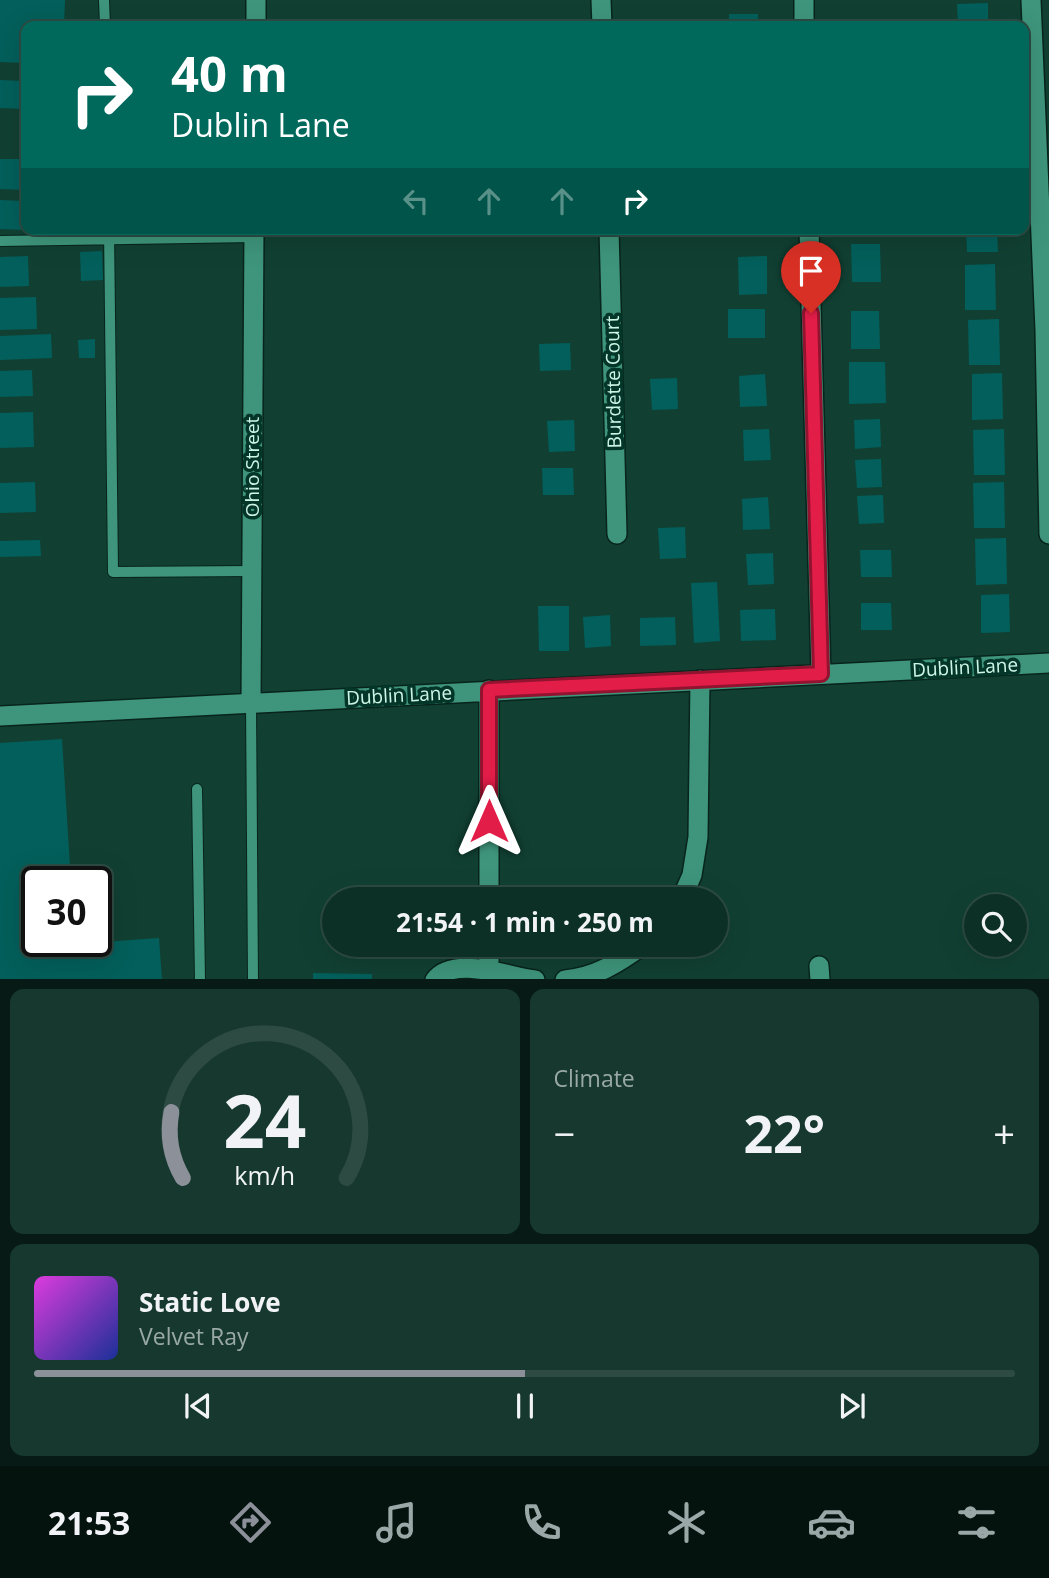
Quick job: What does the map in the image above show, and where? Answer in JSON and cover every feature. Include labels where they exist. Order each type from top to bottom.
[{"type":"street","points":[[256,0],[256,21]]},
{"type":"street","points":[[601,0],[601,21]]},
{"type":"street","points":[[804,0],[804,21]]},
{"type":"street","points":[[1031,0],[1045,330],[1049,534]]},
{"type":"street","name":"Ohio Street","points":[[251,704],[254,235]]},
{"type":"street","name":"Burdette Court","points":[[609,235],[617,534]]},
{"type":"street","points":[[809,235],[821,674]]},
{"type":"street","name":"Dublin Lane","points":[[0,716],[1049,663]]},
{"type":"street","points":[[687,887],[692,875],[698,838],[700,680]]},
{"type":"street","points":[[489,690],[489,887]]},
{"type":"street","points":[[489,957],[489,970]]},
{"type":"street","points":[[565,979],[582,978],[613,967],[627,957]]},
{"type":"street","points":[[435,979],[438,975],[458,968],[489,970],[535,979]]},
{"type":"lane","points":[[104,0],[105,21]]},
{"type":"lane","points":[[0,241],[93,235]]},
{"type":"lane","points":[[109,235],[113,572],[252,571]]},
{"type":"lane","points":[[251,704],[253,979]]},
{"type":"lane","points":[[197,789],[200,979]]},
{"type":"building","points":[[0,0],[65,0],[64,21],[21,21],[21,63],[0,62]]},
{"type":"building","points":[[988,3],[988,21],[958,21],[957,4]]},
{"type":"building","points":[[729,14],[758,14],[758,21],[729,21]]},
{"type":"building","points":[[0,80],[21,81],[21,109],[0,108]]},
{"type":"building","points":[[0,159],[21,159],[21,190],[0,189]]},
{"type":"building","points":[[0,200],[21,201],[21,230],[0,229]]},
{"type":"building","points":[[966,235],[997,235],[998,252],[967,252]]},
{"type":"building","points":[[851,244],[880,244],[881,282],[852,282]]},
{"type":"building","points":[[102,251],[103,280],[81,281],[80,252]]},
{"type":"building","points":[[28,256],[29,286],[0,287],[0,257]]},
{"type":"building","points":[[767,256],[767,294],[739,295],[738,257]]},
{"type":"building","points":[[995,264],[996,310],[965,310],[965,265]]},
{"type":"building","points":[[36,297],[37,329],[0,330],[0,298]]},
{"type":"building","points":[[728,309],[765,309],[765,338],[728,338]]},
{"type":"building","points":[[851,311],[879,311],[880,349],[851,349]]},
{"type":"building","points":[[999,319],[1000,365],[969,365],[968,320]]},
{"type":"building","points":[[51,334],[52,358],[0,360],[0,336]]},
{"type":"building","points":[[95,339],[95,358],[79,358],[78,340]]},
{"type":"building","points":[[570,343],[571,370],[540,371],[539,344]]},
{"type":"building","points":[[849,362],[885,362],[886,403],[849,404]]},
{"type":"building","points":[[32,370],[33,396],[0,397],[0,371]]},
{"type":"building","points":[[1002,373],[1003,419],[972,420],[972,374]]},
{"type":"building","points":[[765,374],[767,406],[740,407],[739,376]]},
{"type":"building","points":[[677,378],[678,409],[652,410],[650,379]]},
{"type":"building","points":[[33,412],[34,447],[0,448],[0,413]]},
{"type":"building","points":[[880,419],[881,447],[855,449],[854,420]]},
{"type":"building","points":[[574,420],[575,451],[549,452],[547,421]]},
{"type":"building","points":[[769,429],[771,460],[744,461],[743,430]]},
{"type":"building","points":[[1004,429],[1005,475],[974,475],[973,430]]},
{"type":"building","points":[[881,459],[882,487],[857,488],[855,460]]},
{"type":"building","points":[[542,468],[573,468],[574,495],[543,495]]},
{"type":"building","points":[[35,482],[36,512],[0,513],[0,483]]},
{"type":"building","points":[[1004,482],[1005,528],[974,528],[973,483]]},
{"type":"building","points":[[883,495],[884,523],[859,524],[857,496]]},
{"type":"building","points":[[768,497],[770,529],[743,530],[742,499]]},
{"type":"building","points":[[685,527],[686,558],[660,559],[658,528]]},
{"type":"building","points":[[1006,538],[1007,584],[976,585],[975,539]]},
{"type":"building","points":[[40,540],[41,556],[0,557],[0,541]]},
{"type":"building","points":[[860,550],[891,550],[892,577],[861,577]]},
{"type":"building","points":[[773,553],[774,584],[748,585],[746,554]]},
{"type":"building","points":[[717,582],[720,641],[694,643],[691,583]]},
{"type":"building","points":[[1009,594],[1010,632],[981,633],[981,595]]},
{"type":"building","points":[[861,603],[891,603],[892,630],[861,630]]},
{"type":"building","points":[[538,606],[569,606],[569,651],[539,651]]},
{"type":"building","points":[[775,609],[776,640],[741,641],[740,610]]},
{"type":"building","points":[[610,615],[611,646],[585,648],[583,617]]},
{"type":"building","points":[[675,617],[676,645],[640,646],[640,618]]},
{"type":"building","points":[[62,739],[70,866],[21,866],[21,957],[112,957],[112,941],[159,938],[162,979],[0,979],[0,743]]},
{"type":"building","points":[[313,973],[372,974],[372,979],[313,979]]},
{"type":"route","points":[[489,821],[489,690],[821,674],[811,313]]}]
